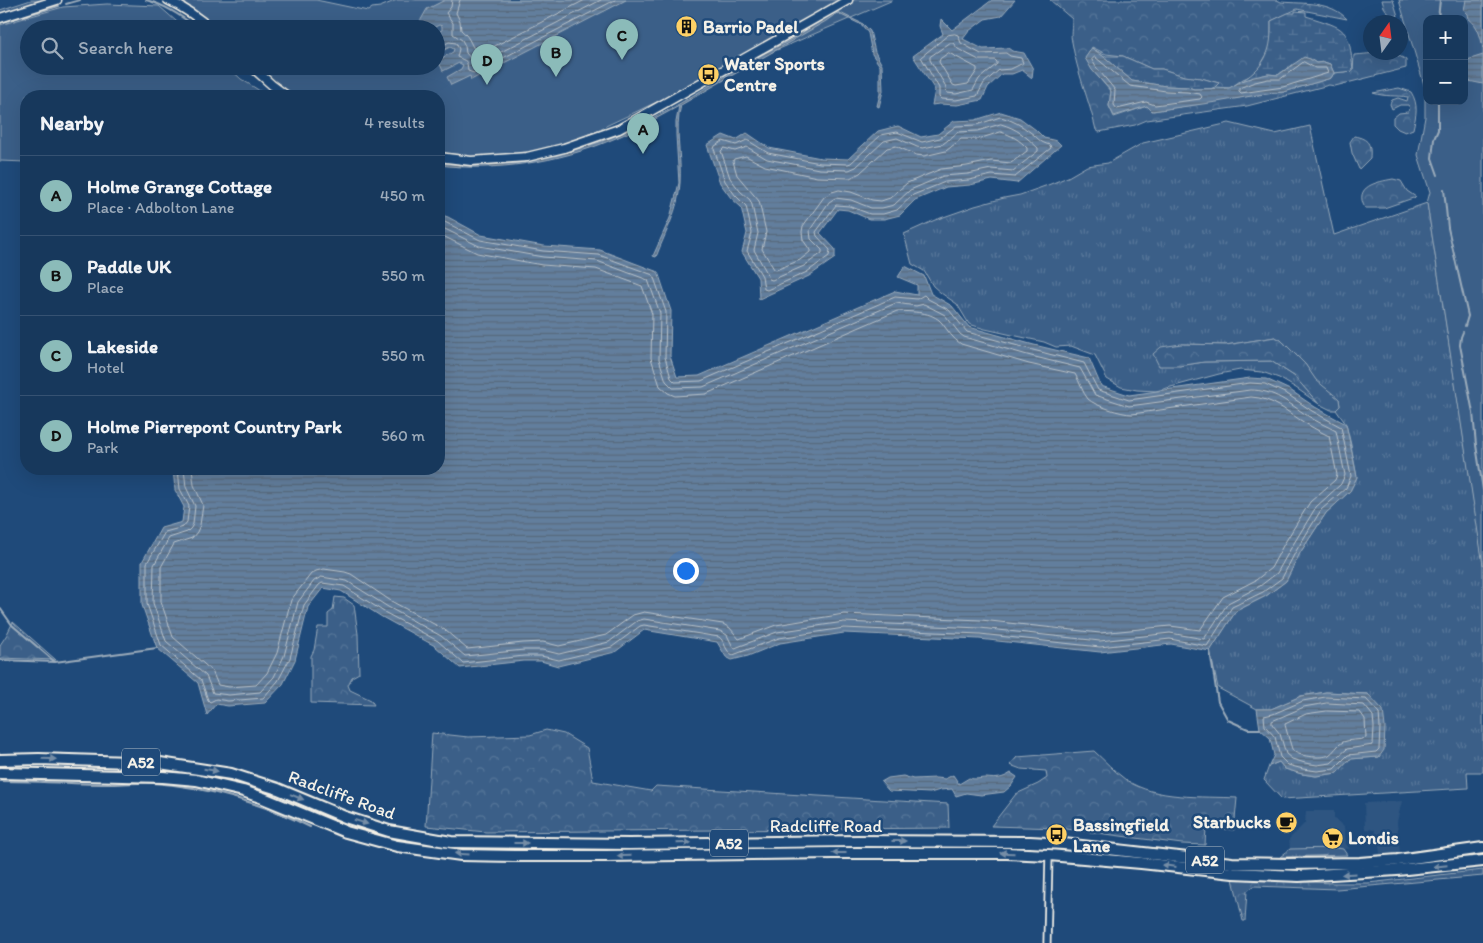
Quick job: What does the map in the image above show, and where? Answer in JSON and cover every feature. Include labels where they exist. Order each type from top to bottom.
[{"type":"highway","name":"Radcliffe Road","points":[[0,760],[48,759],[151,762],[222,772],[278,789],[345,817],[389,831],[451,842],[620,844],[858,841],[1030,842],[1064,844],[1232,863],[1287,864],[1398,860],[1483,848]]},
{"type":"highway","name":"Radcliffe Road","points":[[0,773],[162,777],[196,780],[256,796],[346,832],[397,846],[461,855],[968,853],[1049,855],[1233,873],[1299,876],[1397,870],[1483,861]]},
{"type":"street","points":[[0,18],[57,0]]},
{"type":"street","points":[[168,0],[199,20]]},
{"type":"street","points":[[445,158],[472,161],[527,157],[564,148],[619,129],[848,0]]},
{"type":"street","points":[[261,75],[279,90]]},
{"type":"street","points":[[1047,943],[1049,855]]},
{"type":"shaded area","points":[[1402,801],[1397,822],[1400,853],[1380,854],[1378,836],[1375,835],[1375,830],[1365,829],[1364,803]]},
{"type":"shaded area","points":[[1306,811],[1334,811],[1334,818],[1344,827],[1346,844],[1350,849],[1290,849],[1289,839],[1305,823]]},
{"type":"green space","points":[[31,0],[47,0],[0,16],[0,10]]},
{"type":"green space","points":[[176,0],[316,0],[368,11],[397,0],[893,0],[663,99],[555,150],[465,159],[445,153],[445,90],[285,90],[264,75],[445,75],[445,20],[204,20]]},
{"type":"green space","points":[[1050,0],[1277,0],[1325,6],[1340,13],[1347,19],[1297,9],[1271,21],[1271,44],[1260,66],[1252,75],[1230,88],[1215,87],[1219,83],[1201,78],[1184,76],[1162,69],[1152,69],[1123,56],[1106,54],[1092,47],[1086,58],[1094,72],[1111,92],[1109,106],[1114,117],[1147,106],[1153,111],[1284,92],[1331,78],[1334,73],[1353,71],[1354,55],[1363,54],[1363,60],[1406,60],[1406,68],[1247,106],[1147,120],[1135,125],[1099,132],[1096,130],[1074,53],[1071,36],[1072,19]]},
{"type":"green space","points":[[1382,0],[1393,0],[1398,15],[1390,15]]},
{"type":"green space","points":[[1399,0],[1483,0],[1483,565],[1427,203],[1430,192],[1418,155],[1425,117],[1425,105],[1468,105],[1468,15],[1423,15],[1423,81],[1408,30],[1408,15],[1403,15]]},
{"type":"green space","points":[[107,4],[159,6],[175,20],[20,20],[20,75],[237,75],[258,90],[20,90],[20,162],[0,161],[0,25],[63,7]]},
{"type":"green space","points":[[1295,11],[1306,12],[1306,16],[1330,24],[1343,32],[1350,46],[1353,71],[1334,73],[1330,64],[1324,62],[1316,63],[1310,59],[1290,66],[1278,75],[1268,74],[1242,81],[1257,69],[1266,56],[1269,48],[1271,21],[1288,13],[1295,13]]},
{"type":"green space","points":[[1092,48],[1106,56],[1123,56],[1152,69],[1162,69],[1184,76],[1219,83],[1210,89],[1194,89],[1132,81]]},
{"type":"green space","points":[[1399,88],[1411,92],[1416,106],[1413,129],[1405,132],[1393,124],[1393,118],[1399,113],[1408,112],[1410,108],[1408,105],[1400,105],[1392,109],[1390,104],[1392,100],[1398,98],[1407,101],[1408,97],[1373,93]]},
{"type":"green space","points":[[1229,123],[1275,134],[1310,126],[1334,235],[1427,203],[1483,562],[1483,772],[1467,772],[1468,788],[1282,799],[1264,780],[1269,766],[1279,762],[1285,769],[1316,776],[1337,773],[1350,759],[1379,757],[1368,694],[1326,692],[1301,696],[1271,709],[1257,709],[1218,688],[1210,651],[1236,611],[1266,596],[1286,581],[1300,553],[1326,513],[1350,491],[1357,477],[1346,424],[1336,410],[1340,406],[1339,399],[1315,380],[1305,364],[1281,340],[1275,337],[1226,345],[1181,344],[1179,366],[1204,362],[1271,361],[1294,376],[1319,404],[1279,378],[1262,372],[1240,370],[1156,391],[1121,387],[1107,379],[1095,355],[1071,346],[1056,347],[1044,342],[969,324],[957,304],[933,286],[924,271],[912,264],[904,234],[935,220],[975,206],[1020,195],[1068,177],[1087,166],[1108,163],[1143,143]]},
{"type":"green space","points":[[1354,136],[1366,141],[1370,149],[1370,158],[1359,169],[1352,153],[1350,142]]},
{"type":"green space","points":[[1393,179],[1401,181],[1407,191],[1416,197],[1384,208],[1365,208],[1362,201],[1364,190],[1368,186]]},
{"type":"green space","points":[[1275,337],[1281,340],[1305,364],[1316,380],[1339,399],[1340,406],[1336,410],[1331,410],[1319,404],[1294,376],[1271,361],[1204,362],[1179,366],[1159,366],[1153,354],[1161,347],[1181,344],[1226,345]]},
{"type":"green space","points":[[335,597],[344,598],[354,605],[358,634],[359,673],[352,677],[348,685],[350,690],[371,700],[374,705],[311,703],[311,656],[314,650],[318,627],[328,627],[328,614],[333,610]]},
{"type":"green space","points":[[13,622],[56,660],[0,658],[0,645]]},
{"type":"green space","points":[[546,730],[564,734],[587,748],[593,781],[651,791],[656,786],[948,804],[949,828],[486,832],[426,826],[432,733],[468,737],[530,735]]},
{"type":"green space","points":[[1094,751],[1126,780],[1151,791],[1179,796],[1237,798],[1234,830],[1206,828],[1205,845],[1182,844],[1059,828],[991,826],[1016,794],[1047,778],[1046,771],[1021,769],[1010,765],[1017,757]]},
{"type":"green space","points":[[1290,849],[1343,849],[1347,855],[1280,857]]},
{"type":"green space","points":[[1483,870],[1483,876],[1337,889],[1254,886],[1247,891],[1245,921],[1243,921],[1233,879],[1368,883]]},
{"type":"water","points":[[445,0],[626,0],[471,80],[470,76],[451,85],[447,77],[461,69],[463,65],[459,63],[445,70],[445,56],[453,52],[454,49],[450,47],[445,50],[445,20],[421,20],[427,9]]},
{"type":"water","points":[[992,0],[1015,0],[1001,16],[985,19],[969,31],[963,39],[983,49],[1008,48],[1012,51],[1024,53],[1033,69],[1032,78],[1022,70],[1012,74],[1002,74],[988,87],[982,100],[957,105],[932,105],[935,90],[913,56],[943,34],[940,26],[941,19],[952,30]]},
{"type":"water","points":[[1466,0],[1483,0],[1483,48],[1477,28],[1464,10]]},
{"type":"water","points":[[836,11],[863,24],[870,31],[875,52],[882,65],[883,91],[879,107],[877,106],[880,94],[880,66],[872,54],[868,33],[862,25],[837,13],[681,105],[678,124],[680,173],[679,193],[674,212],[656,257],[653,256],[670,218],[679,183],[676,122],[679,106],[620,136],[570,154],[504,166],[460,167],[445,166],[445,164],[474,166],[519,163],[558,155],[600,142],[672,108],[792,39]]},
{"type":"water","points":[[1092,48],[1132,81],[1194,89],[1229,88],[1254,77],[1268,74],[1278,75],[1304,57],[1316,63],[1324,62],[1330,64],[1334,73],[1331,78],[1284,92],[1152,111],[1147,106],[1114,116],[1109,106],[1111,91],[1092,70],[1085,58]]},
{"type":"water","points":[[1483,55],[1483,84],[1468,81],[1468,60]]},
{"type":"water","points":[[1001,112],[1020,118],[1044,138],[1057,141],[1061,145],[1017,183],[992,180],[970,185],[946,187],[915,200],[900,215],[884,219],[869,219],[848,210],[838,209],[820,233],[835,249],[835,258],[809,276],[759,299],[758,278],[742,252],[747,233],[741,207],[731,198],[720,183],[707,145],[723,135],[736,140],[747,133],[769,148],[821,158],[848,159],[878,131],[898,126],[921,137],[938,134],[954,121],[975,120]]},
{"type":"water","points":[[445,216],[481,235],[544,246],[600,250],[658,272],[671,311],[670,356],[677,377],[699,376],[895,291],[917,295],[917,285],[898,277],[905,266],[924,276],[931,294],[952,306],[969,327],[1089,358],[1101,386],[1129,395],[1250,378],[1266,379],[1290,390],[1315,407],[1346,424],[1357,477],[1350,491],[1326,513],[1300,553],[1286,581],[1266,596],[1236,611],[1210,651],[1171,644],[1100,652],[979,639],[844,633],[780,643],[748,656],[732,660],[726,657],[717,642],[644,630],[615,652],[558,666],[541,661],[524,661],[460,668],[435,646],[382,617],[341,591],[323,588],[308,607],[295,660],[283,684],[265,703],[228,706],[216,704],[207,715],[198,683],[157,648],[142,605],[142,562],[161,528],[182,522],[184,507],[175,490],[174,475],[445,475]]},
{"type":"water","points":[[1326,692],[1368,694],[1383,710],[1385,727],[1384,750],[1379,757],[1350,759],[1337,773],[1316,776],[1285,769],[1279,762],[1269,766],[1274,755],[1270,738],[1260,729],[1257,709],[1271,709],[1301,696]]},
{"type":"water","points":[[1011,773],[1017,777],[1004,792],[981,795],[966,793],[956,796],[952,789],[930,793],[889,791],[881,782],[888,778],[903,776],[913,779],[945,779],[953,775],[959,784],[969,778],[999,778]]},
{"type":"waterway","points":[[66,4],[80,0]]},
{"type":"waterway","points":[[146,0],[160,5],[186,20]]},
{"type":"waterway","points":[[1438,15],[1440,0]]},
{"type":"waterway","points":[[0,23],[59,6]]},
{"type":"waterway","points":[[254,75],[267,86]]},
{"type":"waterway","points":[[1438,105],[1438,130],[1434,139],[1432,158],[1438,175]]},
{"type":"waterway","points":[[1444,189],[1448,228],[1468,316],[1465,326]]},
{"type":"waterway","points":[[1463,332],[1460,345],[1473,413],[1483,490]]},
{"type":"waterway","points":[[0,608],[12,625],[55,662]]},
{"type":"waterway","points":[[0,660],[55,662],[157,648]]},
{"type":"waterway","points":[[1210,651],[1218,702],[1228,720],[1248,729],[1260,729]]},
{"type":"waterway","points":[[0,781],[172,785],[213,792],[254,804],[310,827]]},
{"type":"place","name":"Barrio Padel","points":[[687,27]]},
{"type":"place","name":"Lakeside","points":[[622,60]]},
{"type":"place","name":"Water Sports Centre","points":[[708,74]]},
{"type":"place","name":"Paddle UK","points":[[556,77]]},
{"type":"place","name":"Holme Pierrepont Country Park","points":[[487,85]]},
{"type":"place","name":"Holme Grange Cottage","points":[[643,154]]},
{"type":"place","name":"Starbucks","points":[[1287,822]]},
{"type":"place","name":"Bassingfield Lane","points":[[1057,835]]},
{"type":"place","name":"Londis","points":[[1332,838]]}]
